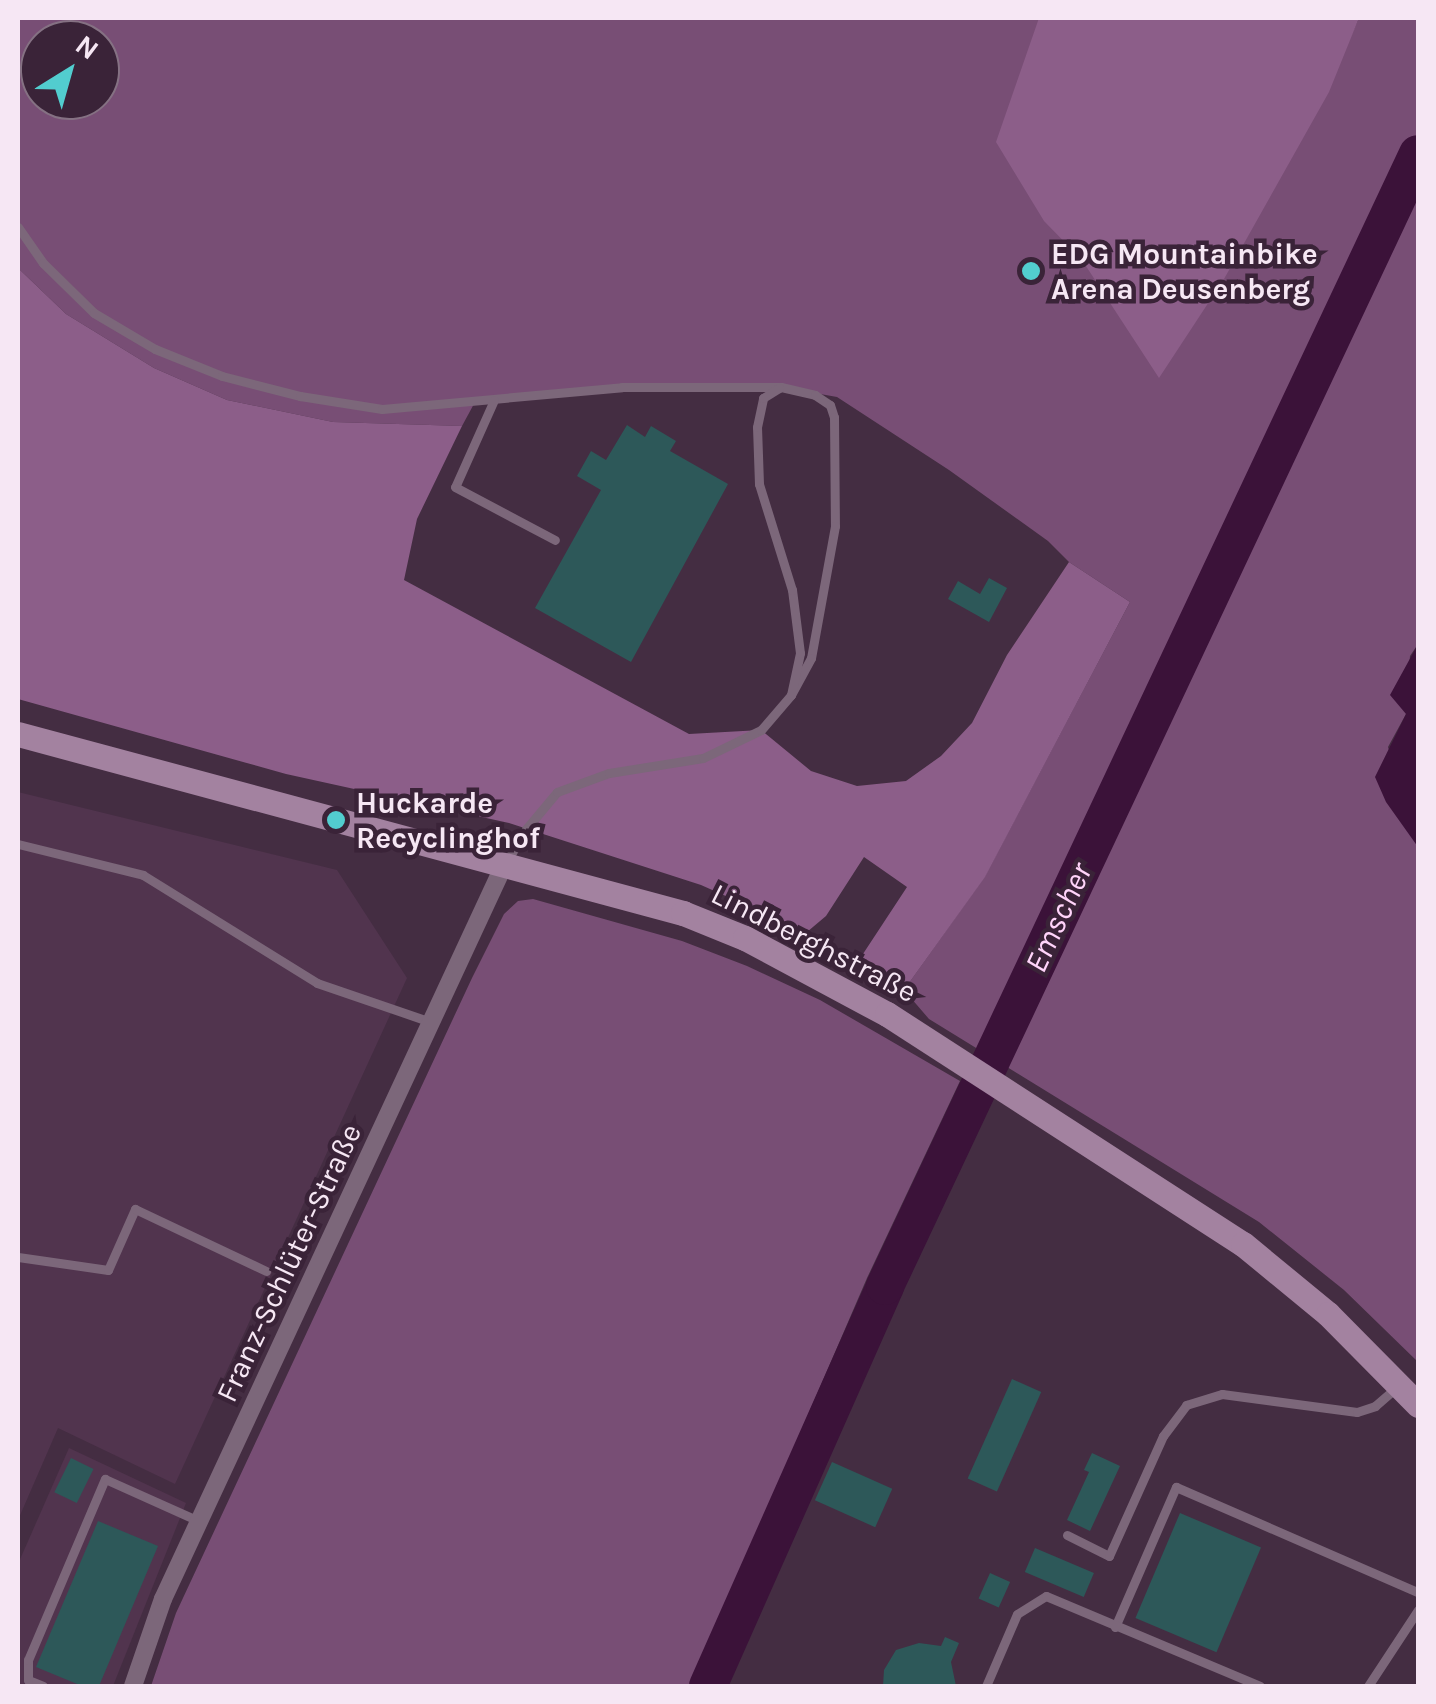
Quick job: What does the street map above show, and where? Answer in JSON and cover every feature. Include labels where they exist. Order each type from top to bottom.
[{"type":"main road","name":"Lindberghstraße","points":[[18,734],[683,913],[714,926],[819,977],[921,1035],[1243,1244],[1328,1314],[1418,1405]]},
{"type":"street","name":"Franz-Schlüter-Straße","points":[[132,1686],[164,1600],[504,866]]},
{"type":"lane","points":[[18,227],[43,262],[94,313],[155,349],[222,376],[300,396],[382,409],[622,387],[781,387],[815,395],[830,404],[836,454],[835,526],[810,658],[791,694],[761,730],[703,758],[608,774],[558,792],[526,829],[504,866]]},
{"type":"lane","points":[[781,387],[762,398],[757,428],[759,484],[792,590],[800,653],[791,694]]},
{"type":"lane","points":[[494,400],[456,487],[556,540]]},
{"type":"lane","points":[[18,844],[143,874],[317,983],[432,1022]]},
{"type":"lane","points":[[18,1257],[108,1270],[136,1209],[266,1270]]},
{"type":"lane","points":[[1067,1535],[1109,1556],[1163,1436],[1186,1405],[1222,1394],[1357,1412],[1375,1406],[1400,1384]]},
{"type":"lane","points":[[43,1686],[28,1680],[28,1660],[104,1480],[200,1522]]},
{"type":"lane","points":[[1116,1627],[1176,1486],[1418,1592]]},
{"type":"lane","points":[[986,1686],[1017,1614],[1046,1596],[1260,1686]]},
{"type":"lane","points":[[1368,1686],[1418,1610]]},
{"type":"shaded area","points":[[18,18],[1353,18],[1317,112],[1359,18],[1418,18],[1418,644],[1410,656],[1406,714],[1388,747],[1418,847],[1418,1362],[1344,1290],[1259,1222],[929,1019],[904,990],[985,876],[1130,602],[1069,562],[1048,541],[949,470],[837,397],[781,387],[622,387],[475,402],[462,426],[333,422],[227,400],[154,368],[66,314],[18,268]]},
{"type":"shaded area","points":[[1039,18],[1359,18],[1329,92],[1224,279],[1159,378],[1082,260],[1044,221],[996,142]]},
{"type":"shaded area","points":[[18,268],[66,314],[154,368],[227,400],[333,422],[462,426],[417,519],[404,580],[689,734],[761,730],[811,771],[857,786],[906,781],[941,756],[972,723],[1007,655],[1069,562],[1130,602],[985,877],[904,990],[859,960],[907,887],[864,857],[826,916],[807,932],[701,885],[509,823],[286,774],[18,699]]},
{"type":"shaded area","points":[[1418,644],[1418,847],[1386,802],[1375,777],[1406,714],[1390,695]]},
{"type":"shaded area","points":[[18,792],[337,870],[407,978],[175,1484],[58,1428],[18,1520]]},
{"type":"shaded area","points":[[533,899],[682,941],[747,966],[820,1000],[960,1081],[867,1278],[691,1686],[151,1686],[176,1613],[472,978],[504,914],[518,901]]},
{"type":"shaded area","points":[[69,1448],[186,1503],[113,1686],[18,1686],[18,1564]]},
{"type":"building","points":[[627,425],[645,437],[651,426],[676,441],[670,451],[728,484],[631,662],[535,608],[601,490],[577,476],[591,451],[606,460]]},
{"type":"building","points":[[989,578],[1007,588],[989,622],[948,599],[958,581],[980,594]]},
{"type":"building","points":[[1012,1379],[1041,1392],[997,1492],[968,1479]]},
{"type":"building","points":[[1092,1453],[1120,1466],[1090,1531],[1067,1520],[1089,1472],[1084,1470]]},
{"type":"building","points":[[71,1458],[93,1469],[77,1503],[54,1492]]},
{"type":"building","points":[[832,1462],[892,1489],[875,1527],[815,1500]]},
{"type":"building","points":[[1180,1513],[1261,1547],[1216,1652],[1135,1618]]},
{"type":"building","points":[[98,1521],[158,1546],[99,1686],[82,1686],[36,1667]]},
{"type":"building","points":[[1035,1548],[1094,1573],[1084,1597],[1025,1572]]},
{"type":"building","points":[[990,1573],[1010,1582],[999,1608],[979,1599]]},
{"type":"building","points":[[945,1637],[959,1643],[951,1662],[956,1686],[883,1686],[884,1670],[896,1650],[919,1643],[941,1646]]},
{"type":"waterway","name":"Emscher","points":[[708,1686],[885,1286],[1418,154]]},
{"type":"place","name":"EDG Mountainbike Arena Deusenberg","points":[[1031,271]]},
{"type":"place","name":"Huckarde Recyclinghof","points":[[336,820]]}]
